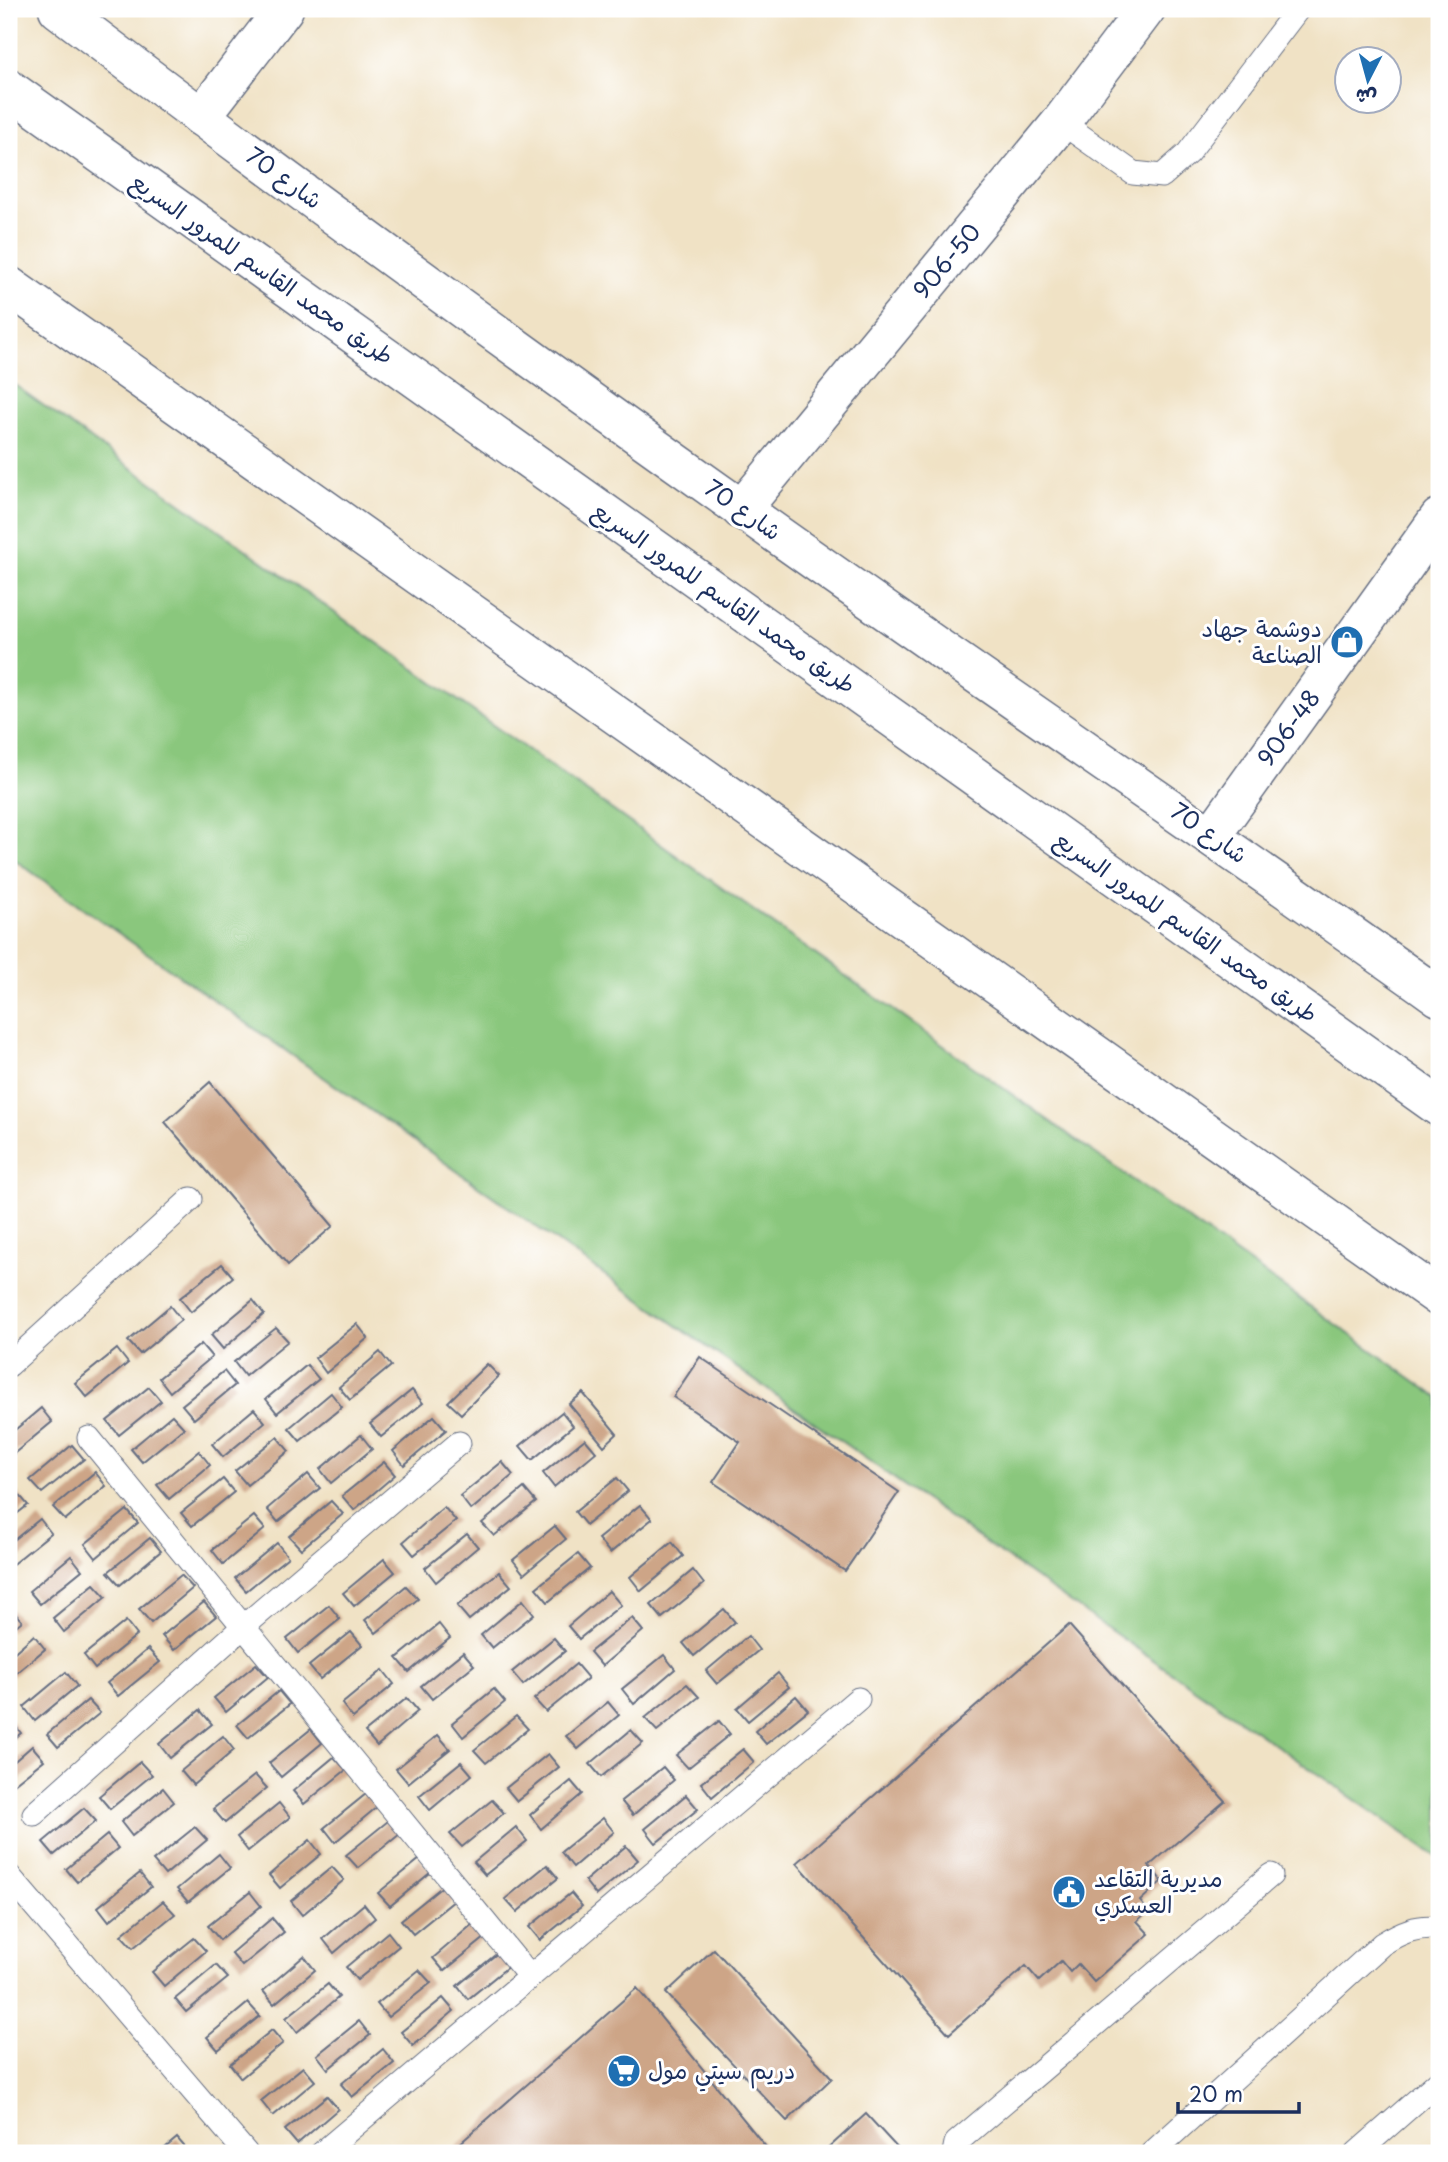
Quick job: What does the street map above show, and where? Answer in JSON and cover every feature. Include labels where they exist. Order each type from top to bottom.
[{"type":"main road","name":"شارع 70","points":[[58,9],[201,117],[741,510],[1212,835],[1439,997]]},
{"type":"main road","points":[[201,117],[284,9]]},
{"type":"main road","name":"906-50","points":[[741,510],[1061,122],[1146,9]]},
{"type":"main road","name":"طريق محمد القاسم للمرور السريع","points":[[9,89],[1439,1107]]},
{"type":"main road","points":[[9,286],[1439,1297]]},
{"type":"main road","name":"906-48","points":[[1212,835],[1439,518]]},
{"type":"lane","points":[[1061,122],[1133,173],[1162,176],[1188,153],[1298,9]]},
{"type":"lane","points":[[9,1365],[191,1199]]},
{"type":"lane","points":[[89,1438],[530,1977]]},
{"type":"lane","points":[[34,1814],[243,1627],[459,1443]]},
{"type":"lane","points":[[322,2153],[858,1699]]},
{"type":"lane","points":[[954,2153],[957,2143],[1271,1875]]},
{"type":"lane","points":[[9,1876],[246,2153]]},
{"type":"lane","points":[[1152,2153],[1382,1944],[1402,1931],[1424,1926],[1439,1928]]},
{"type":"lane","points":[[1357,2153],[1439,2081]]},
{"type":"green space","points":[[9,381],[1439,1398],[1439,1858],[1074,1605],[9,856]]},
{"type":"building","points":[[210,1082],[333,1226],[288,1265],[165,1122]]},
{"type":"building","points":[[222,1264],[233,1277],[191,1312],[180,1298]]},
{"type":"building","points":[[253,1300],[264,1314],[223,1349],[211,1335]]},
{"type":"building","points":[[170,1306],[181,1320],[140,1354],[128,1341]]},
{"type":"building","points":[[357,1324],[368,1338],[326,1373],[315,1358]]},
{"type":"building","points":[[276,1328],[288,1341],[245,1376],[234,1362]]},
{"type":"building","points":[[201,1344],[212,1357],[170,1392],[159,1378]]},
{"type":"building","points":[[117,1349],[128,1363],[87,1397],[75,1383]]},
{"type":"building","points":[[380,1352],[391,1366],[350,1400],[339,1387]]},
{"type":"building","points":[[700,1357],[899,1492],[845,1571],[713,1482],[740,1442],[673,1397]]},
{"type":"building","points":[[487,1364],[499,1376],[461,1414],[448,1402]]},
{"type":"building","points":[[307,1365],[319,1379],[277,1413],[266,1399]]},
{"type":"building","points":[[224,1371],[235,1385],[194,1419],[182,1405]]},
{"type":"building","points":[[149,1387],[161,1401],[119,1435],[107,1421]]},
{"type":"building","points":[[412,1390],[423,1403],[381,1437],[370,1424]]},
{"type":"building","points":[[331,1393],[342,1407],[300,1441],[289,1428]]},
{"type":"building","points":[[583,1393],[617,1434],[604,1446],[569,1404]]},
{"type":"building","points":[[41,1408],[52,1422],[11,1456],[9,1435]]},
{"type":"building","points":[[254,1409],[265,1422],[223,1457],[212,1444]]},
{"type":"building","points":[[562,1412],[573,1426],[532,1460],[520,1446]]},
{"type":"building","points":[[172,1415],[184,1428],[142,1462],[131,1449]]},
{"type":"building","points":[[434,1416],[446,1430],[404,1465],[393,1451]]},
{"type":"building","points":[[361,1435],[372,1449],[331,1483],[320,1469]]},
{"type":"building","points":[[277,1437],[289,1451],[247,1485],[235,1471]]},
{"type":"building","points":[[585,1439],[596,1452],[554,1487],[543,1473]]},
{"type":"building","points":[[72,1445],[84,1459],[42,1493],[30,1480]]},
{"type":"building","points":[[199,1451],[210,1465],[169,1499],[157,1485]]},
{"type":"building","points":[[384,1462],[395,1475],[354,1510],[342,1496]]},
{"type":"building","points":[[502,1462],[513,1475],[471,1510],[460,1496]]},
{"type":"building","points":[[95,1472],[106,1486],[65,1520],[53,1507]]},
{"type":"building","points":[[308,1474],[320,1488],[278,1522],[267,1509]]},
{"type":"building","points":[[617,1478],[628,1491],[586,1525],[575,1512]]},
{"type":"building","points":[[223,1479],[234,1492],[192,1526],[181,1513]]},
{"type":"building","points":[[524,1488],[536,1502],[494,1536],[482,1523]]},
{"type":"building","points":[[16,1491],[28,1505],[9,1520],[9,1497]]},
{"type":"building","points":[[331,1501],[343,1514],[301,1549],[289,1536]]},
{"type":"building","points":[[640,1505],[652,1519],[610,1553],[598,1539]]},
{"type":"building","points":[[444,1507],[456,1521],[414,1555],[403,1542]]},
{"type":"building","points":[[127,1510],[138,1523],[96,1558],[85,1544]]},
{"type":"building","points":[[254,1516],[265,1529],[223,1564],[212,1550]]},
{"type":"building","points":[[40,1519],[51,1533],[9,1567],[9,1544]]},
{"type":"building","points":[[555,1526],[566,1539],[524,1574],[513,1560]]},
{"type":"building","points":[[467,1534],[478,1547],[436,1582],[425,1568]]},
{"type":"building","points":[[150,1538],[161,1551],[120,1585],[108,1572]]},
{"type":"building","points":[[672,1542],[683,1556],[641,1591],[630,1577]]},
{"type":"building","points":[[277,1543],[288,1557],[246,1591],[235,1578]]},
{"type":"building","points":[[578,1554],[590,1568],[548,1602],[536,1588]]},
{"type":"building","points":[[71,1556],[82,1570],[40,1604],[29,1591]]},
{"type":"building","points":[[384,1559],[395,1572],[354,1606],[343,1593]]},
{"type":"building","points":[[693,1570],[704,1584],[662,1618],[651,1605]]},
{"type":"building","points":[[499,1572],[511,1586],[469,1620],[457,1606]]},
{"type":"building","points":[[181,1575],[193,1588],[151,1623],[139,1609]]},
{"type":"building","points":[[94,1584],[106,1597],[64,1632],[53,1618]]},
{"type":"building","points":[[406,1586],[418,1599],[376,1633],[365,1620]]},
{"type":"building","points":[[609,1591],[621,1605],[579,1639],[568,1626]]},
{"type":"building","points":[[523,1600],[534,1614],[492,1648],[481,1635]]},
{"type":"building","points":[[204,1602],[216,1616],[174,1650],[162,1636]]},
{"type":"building","points":[[329,1605],[340,1619],[298,1653],[287,1639]]},
{"type":"building","points":[[9,1609],[22,1621],[9,1632]]},
{"type":"building","points":[[724,1609],[735,1622],[694,1656],[683,1643]]},
{"type":"building","points":[[632,1618],[643,1631],[602,1666],[590,1652]]},
{"type":"building","points":[[126,1621],[137,1635],[95,1669],[84,1655]]},
{"type":"building","points":[[439,1624],[450,1638],[409,1672],[397,1658]]},
{"type":"building","points":[[1069,1625],[1225,1801],[1149,1866],[1162,1881],[1140,1901],[1148,1911],[1137,1921],[1149,1934],[1094,1982],[1078,1964],[1070,1972],[1061,1961],[1039,1981],[1026,1966],[949,2034],[797,1863]]},
{"type":"building","points":[[351,1632],[362,1645],[320,1679],[309,1666]]},
{"type":"building","points":[[34,1635],[45,1649],[9,1679],[9,1657]]},
{"type":"building","points":[[748,1636],[759,1650],[717,1684],[706,1671]]},
{"type":"building","points":[[554,1638],[565,1651],[523,1685],[512,1672]]},
{"type":"building","points":[[148,1649],[160,1662],[118,1696],[107,1683]]},
{"type":"building","points":[[463,1652],[474,1665],[432,1699],[421,1686]]},
{"type":"building","points":[[664,1655],[675,1669],[634,1704],[622,1689]]},
{"type":"building","points":[[256,1664],[268,1677],[226,1712],[214,1698]]},
{"type":"building","points":[[576,1664],[588,1678],[546,1712],[534,1699]]},
{"type":"building","points":[[383,1670],[394,1684],[353,1718],[342,1704]]},
{"type":"building","points":[[66,1672],[77,1686],[35,1721],[24,1707]]},
{"type":"building","points":[[778,1673],[789,1687],[748,1721],[737,1708]]},
{"type":"building","points":[[687,1684],[699,1697],[657,1731],[645,1718]]},
{"type":"building","points":[[494,1689],[505,1702],[463,1737],[452,1723]]},
{"type":"building","points":[[279,1691],[290,1704],[248,1738],[237,1725]]},
{"type":"building","points":[[796,1696],[808,1710],[766,1744],[755,1731]]},
{"type":"building","points":[[407,1698],[418,1711],[377,1746],[365,1732]]},
{"type":"building","points":[[88,1700],[100,1713],[58,1747],[47,1734]]},
{"type":"building","points":[[608,1702],[619,1715],[578,1749],[566,1736]]},
{"type":"building","points":[[200,1710],[212,1724],[170,1758],[159,1744]]},
{"type":"building","points":[[516,1716],[528,1729],[486,1763],[474,1750]]},
{"type":"building","points":[[9,1720],[21,1733],[9,1743]]},
{"type":"building","points":[[719,1721],[730,1734],[688,1768],[676,1755]]},
{"type":"building","points":[[311,1729],[322,1743],[281,1777],[269,1763]]},
{"type":"building","points":[[631,1730],[643,1743],[601,1777],[590,1764]]},
{"type":"building","points":[[438,1735],[450,1749],[408,1783],[396,1769]]},
{"type":"building","points":[[223,1736],[234,1750],[193,1785],[181,1771]]},
{"type":"building","points":[[32,1746],[44,1760],[9,1788],[9,1766]]},
{"type":"building","points":[[743,1749],[754,1762],[712,1797],[701,1783]]},
{"type":"building","points":[[548,1754],[559,1767],[517,1801],[506,1788]]},
{"type":"building","points":[[334,1757],[346,1770],[304,1804],[293,1791]]},
{"type":"building","points":[[140,1762],[152,1775],[110,1809],[99,1796]]},
{"type":"building","points":[[461,1762],[472,1775],[430,1810],[419,1796]]},
{"type":"building","points":[[663,1767],[674,1780],[633,1815],[621,1801]]},
{"type":"building","points":[[255,1775],[267,1788],[225,1823],[213,1809]]},
{"type":"building","points":[[571,1781],[582,1794],[541,1829],[530,1815]]},
{"type":"building","points":[[163,1788],[174,1802],[132,1836],[121,1822]]},
{"type":"building","points":[[366,1794],[377,1807],[335,1842],[324,1828]]},
{"type":"building","points":[[686,1795],[698,1809],[656,1843],[645,1829]]},
{"type":"building","points":[[492,1800],[504,1813],[462,1847],[450,1834]]},
{"type":"building","points":[[279,1803],[290,1817],[248,1851],[237,1837]]},
{"type":"building","points":[[84,1808],[96,1821],[54,1855],[43,1842]]},
{"type":"building","points":[[603,1818],[614,1832],[573,1867],[561,1852]]},
{"type":"building","points":[[388,1821],[400,1834],[358,1868],[346,1855]]},
{"type":"building","points":[[195,1827],[207,1840],[165,1875],[153,1861]]},
{"type":"building","points":[[516,1827],[527,1841],[485,1875],[474,1862]]},
{"type":"building","points":[[107,1835],[118,1848],[77,1882],[66,1869]]},
{"type":"building","points":[[310,1840],[321,1854],[280,1888],[269,1875]]},
{"type":"building","points":[[626,1846],[638,1860],[596,1895],[585,1881]]},
{"type":"building","points":[[219,1854],[230,1868],[188,1902],[177,1889]]},
{"type":"building","points":[[420,1859],[431,1872],[390,1906],[378,1893]]},
{"type":"building","points":[[547,1865],[558,1878],[517,1912],[505,1899]]},
{"type":"building","points":[[332,1867],[344,1880],[302,1915],[291,1901]]},
{"type":"building","points":[[140,1873],[151,1887],[109,1921],[98,1907]]},
{"type":"building","points":[[443,1886],[455,1900],[413,1934],[401,1920]]},
{"type":"building","points":[[250,1892],[261,1906],[220,1940],[208,1926]]},
{"type":"building","points":[[571,1893],[582,1906],[540,1940],[529,1927]]},
{"type":"building","points":[[163,1901],[175,1914],[133,1948],[121,1935]]},
{"type":"building","points":[[364,1904],[375,1918],[334,1953],[323,1939]]},
{"type":"building","points":[[272,1918],[284,1932],[242,1966],[231,1953]]},
{"type":"building","points":[[474,1923],[486,1937],[444,1971],[433,1958]]},
{"type":"building","points":[[388,1932],[399,1946],[357,1980],[346,1967]]},
{"type":"building","points":[[194,1938],[206,1951],[164,1986],[152,1972]]},
{"type":"building","points":[[714,1949],[832,2078],[787,2121],[666,1993]]},
{"type":"building","points":[[499,1952],[510,1965],[468,1999],[457,1986]]},
{"type":"building","points":[[304,1956],[315,1970],[274,2004],[263,1991]]},
{"type":"building","points":[[216,1965],[228,1978],[186,2012],[175,1999]]},
{"type":"building","points":[[419,1970],[431,1983],[388,2017],[377,2004]]},
{"type":"building","points":[[328,1984],[339,1997],[297,2032],[286,2018]]},
{"type":"building","name":"دريم سيتي مول","points":[[637,1988],[771,2153],[449,2153]]},
{"type":"building","points":[[443,1998],[454,2011],[413,2046],[401,2032]]},
{"type":"building","points":[[248,2003],[260,2016],[218,2050],[207,2037]]},
{"type":"building","points":[[359,2021],[370,2035],[328,2069],[317,2055]]},
{"type":"building","points":[[272,2030],[283,2043],[241,2078],[230,2064]]},
{"type":"building","points":[[383,2049],[394,2063],[352,2097],[341,2084]]},
{"type":"building","points":[[303,2067],[315,2081],[273,2116],[261,2101]]},
{"type":"building","points":[[327,2096],[338,2109],[297,2144],[285,2130]]},
{"type":"building","points":[[866,2114],[902,2153],[823,2153]]},
{"type":"building","points":[[177,2138],[190,2153],[159,2153]]},
{"type":"place","name":"دوشمة جهاد الصناعة","points":[[1347,642]]},
{"type":"place","name":"مديرية التقاعد العسكري","points":[[1069,1892]]},
{"type":"place","name":"دريم سيتي مول","points":[[624,2071]]}]
